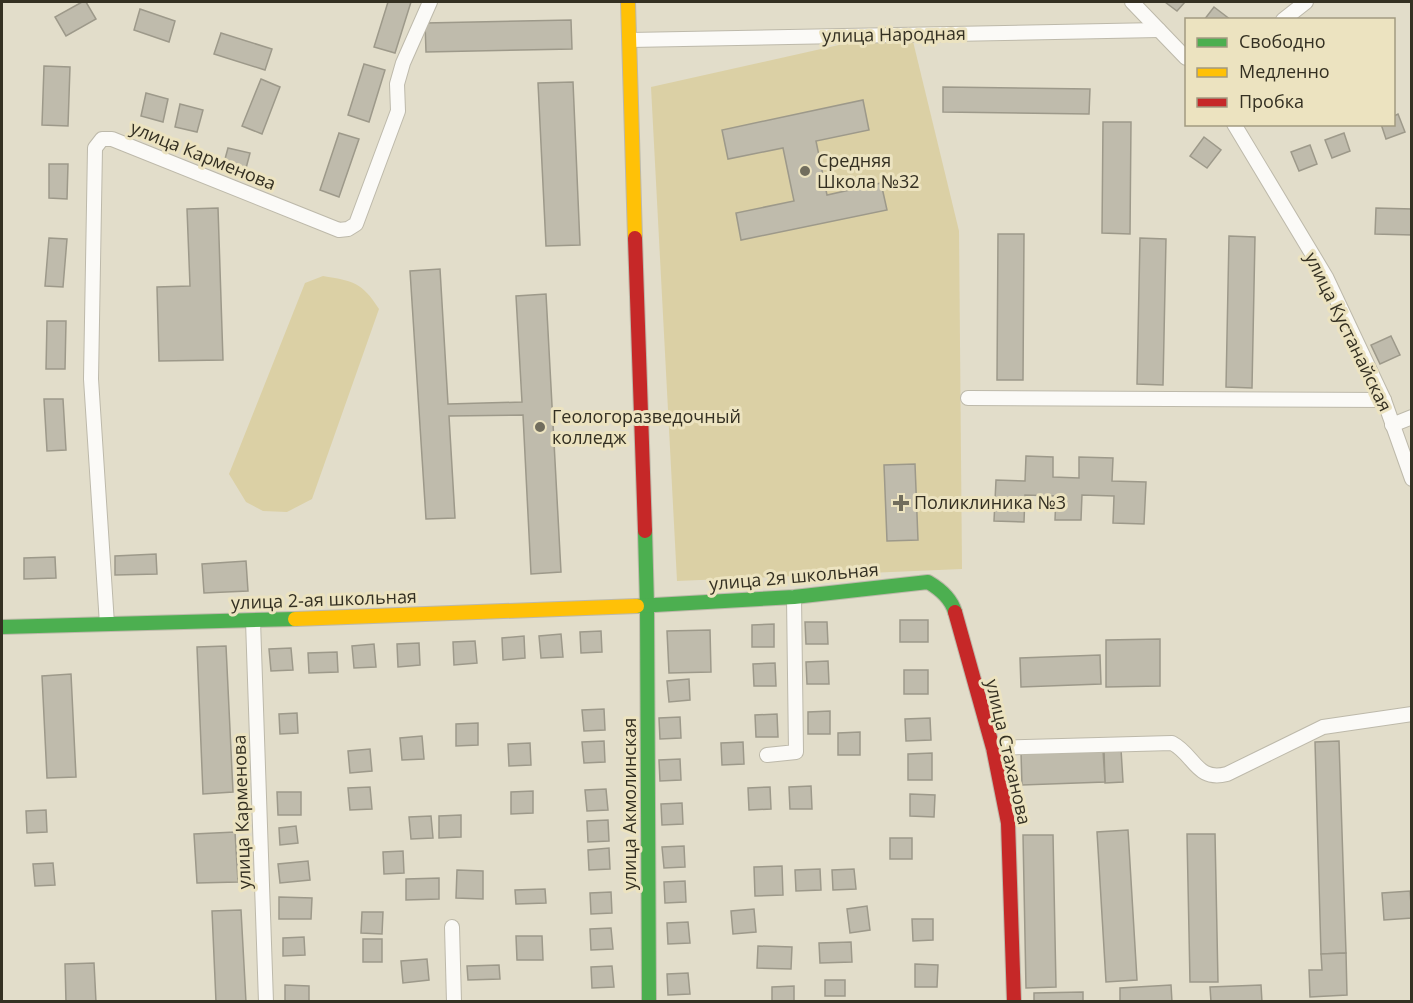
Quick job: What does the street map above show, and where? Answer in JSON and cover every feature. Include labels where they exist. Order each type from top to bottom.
[{"type":"street","name":"улица Карменова","points":[[107,624],[91,380],[95,148],[102,139],[112,139],[339,230],[348,229],[356,224],[398,111],[397,84],[403,63],[430,2]]},
{"type":"street","points":[[628,2],[647,606]]},
{"type":"street","points":[[1132,2],[1185,57]]},
{"type":"street","points":[[1286,18],[1306,2]]},
{"type":"street","name":"улица Народная","points":[[630,40],[1159,30]]},
{"type":"street","name":"улица Кустанайская","points":[[1235,126],[1326,277],[1384,400],[1412,479]]},
{"type":"street","points":[[968,398],[1384,400]]},
{"type":"street","points":[[1392,425],[1412,417]]},
{"type":"street","name":"улица 2я школьная","points":[[647,606],[794,597],[928,582],[941,590]]},
{"type":"street","name":"улица Стаханова","points":[[941,590],[953,606],[993,748],[1008,823],[1014,1002]]},
{"type":"street","points":[[767,755],[796,752],[794,597]]},
{"type":"street","name":"улица 2-ая школьная","points":[[2,627],[253,621],[647,606]]},
{"type":"street","name":"улица Акмолинская","points":[[647,606],[649,1002]]},
{"type":"street","name":"улица Карменова","points":[[253,621],[266,1002]]},
{"type":"street","points":[[993,748],[1172,743],[1181,748],[1207,775],[1215,777],[1227,774],[1323,727],[1412,714]]},
{"type":"street","points":[[452,927],[454,1002]]},
{"type":"shaded area","points":[[910,29],[959,231],[962,569],[677,581],[651,87]]},
{"type":"shaded area","points":[[323,276],[356,284],[367,293],[379,309],[312,499],[287,512],[263,511],[246,502],[229,474],[305,283]]},
{"type":"building","points":[[86,2],[96,19],[66,36],[55,17]]},
{"type":"building","points":[[388,2],[411,2],[395,53],[374,47]]},
{"type":"building","points":[[1165,2],[1185,2],[1177,11]]},
{"type":"building","points":[[1214,7],[1228,18],[1206,18]]},
{"type":"building","points":[[140,9],[175,21],[169,42],[134,30]]},
{"type":"building","points":[[571,20],[572,49],[426,52],[425,23]]},
{"type":"building","points":[[221,33],[272,49],[265,70],[214,54]]},
{"type":"building","points":[[364,64],[385,70],[369,122],[348,115]]},
{"type":"building","points":[[44,66],[70,67],[68,126],[42,125]]},
{"type":"building","points":[[261,79],[280,87],[262,134],[242,126]]},
{"type":"building","points":[[573,82],[580,245],[546,246],[538,83]]},
{"type":"building","points":[[943,87],[1090,89],[1089,114],[943,112]]},
{"type":"building","points":[[146,93],[168,99],[163,122],[141,116]]},
{"type":"building","name":"Средняя Школа №32","points":[[863,100],[869,130],[816,141],[827,195],[881,183],[887,210],[741,240],[736,213],[794,201],[783,148],[728,159],[722,130]]},
{"type":"building","points":[[180,104],[203,110],[197,132],[175,127]]},
{"type":"building","points":[[1398,114],[1405,132],[1386,139],[1382,126],[1395,126],[1395,116]]},
{"type":"building","points":[[1103,122],[1131,122],[1130,234],[1102,233]]},
{"type":"building","points":[[339,133],[359,139],[339,197],[320,190]]},
{"type":"building","points":[[1344,133],[1350,151],[1332,158],[1325,140]]},
{"type":"building","points":[[1204,137],[1221,150],[1207,168],[1190,156]]},
{"type":"building","points":[[1310,145],[1317,164],[1299,171],[1291,152]]},
{"type":"building","points":[[228,148],[250,153],[244,176],[222,170]]},
{"type":"building","points":[[49,164],[68,164],[67,199],[49,198]]},
{"type":"building","points":[[218,208],[223,360],[159,361],[157,287],[190,286],[187,209]]},
{"type":"building","points":[[1376,208],[1412,209],[1412,235],[1375,234]]},
{"type":"building","points":[[998,234],[1024,234],[1023,380],[997,380]]},
{"type":"building","points":[[1229,236],[1255,237],[1252,388],[1226,387]]},
{"type":"building","points":[[49,238],[67,239],[63,287],[45,286]]},
{"type":"building","points":[[1140,238],[1166,239],[1163,385],[1137,384]]},
{"type":"building","points":[[440,269],[448,404],[522,402],[516,296],[546,294],[561,572],[531,574],[523,415],[449,416],[455,518],[426,519],[410,271]]},
{"type":"building","points":[[47,321],[66,321],[65,369],[46,369]]},
{"type":"building","points":[[1391,336],[1400,355],[1380,364],[1371,345]]},
{"type":"building","points":[[44,399],[63,399],[66,450],[47,451]]},
{"type":"building","points":[[1026,456],[1053,457],[1053,477],[1079,478],[1079,457],[1113,458],[1112,481],[1146,482],[1144,524],[1113,523],[1114,496],[1082,495],[1081,520],[1055,520],[1056,496],[1025,495],[1024,522],[994,521],[996,480],[1025,481]]},
{"type":"building","name":"Поликлиника №3","points":[[915,464],[918,540],[887,541],[884,465]]},
{"type":"building","points":[[156,554],[157,574],[115,575],[115,556]]},
{"type":"building","points":[[55,557],[56,578],[24,579],[24,558]]},
{"type":"building","points":[[246,561],[248,591],[204,593],[202,564]]},
{"type":"building","points":[[900,620],[928,620],[928,642],[900,642]]},
{"type":"building","points":[[805,622],[827,622],[828,644],[806,644]]},
{"type":"building","points":[[774,624],[774,647],[752,647],[752,625]]},
{"type":"building","points":[[710,630],[711,672],[669,673],[667,631]]},
{"type":"building","points":[[601,631],[602,652],[581,653],[580,632]]},
{"type":"building","points":[[561,634],[563,657],[541,658],[539,636]]},
{"type":"building","points":[[524,636],[525,658],[503,660],[502,638]]},
{"type":"building","points":[[1160,639],[1160,686],[1106,687],[1106,640]]},
{"type":"building","points":[[475,641],[477,663],[454,665],[453,642]]},
{"type":"building","points":[[419,643],[420,665],[398,667],[397,644]]},
{"type":"building","points":[[374,644],[376,667],[354,668],[352,646]]},
{"type":"building","points":[[226,646],[233,792],[203,794],[197,647]]},
{"type":"building","points":[[291,648],[293,670],[271,671],[269,649]]},
{"type":"building","points":[[337,652],[338,672],[309,673],[308,653]]},
{"type":"building","points":[[1100,655],[1101,684],[1021,687],[1020,658]]},
{"type":"building","points":[[828,661],[829,684],[807,684],[806,662]]},
{"type":"building","points":[[775,663],[776,686],[754,686],[753,664]]},
{"type":"building","points":[[904,670],[928,670],[928,694],[904,694]]},
{"type":"building","points":[[71,674],[76,777],[47,778],[42,676]]},
{"type":"building","points":[[689,679],[690,700],[669,702],[667,681]]},
{"type":"building","points":[[604,709],[605,730],[584,731],[582,710]]},
{"type":"building","points":[[830,711],[830,734],[808,734],[808,712]]},
{"type":"building","points":[[297,713],[298,733],[280,734],[279,714]]},
{"type":"building","points":[[777,714],[778,737],[756,737],[755,715]]},
{"type":"building","points":[[680,717],[681,738],[660,739],[659,718]]},
{"type":"building","points":[[930,718],[931,740],[906,741],[905,719]]},
{"type":"building","points":[[478,723],[478,745],[456,746],[456,724]]},
{"type":"building","points":[[860,732],[860,755],[838,755],[838,733]]},
{"type":"building","points":[[422,736],[424,759],[402,760],[400,738]]},
{"type":"building","points":[[604,741],[605,762],[584,763],[582,742]]},
{"type":"building","points":[[1339,741],[1346,953],[1321,954],[1315,742]]},
{"type":"building","points":[[743,742],[744,764],[722,765],[721,743]]},
{"type":"building","points":[[530,743],[531,765],[509,766],[508,744]]},
{"type":"building","points":[[370,749],[372,771],[350,773],[348,751]]},
{"type":"building","points":[[1121,749],[1123,782],[1105,783],[1104,750]]},
{"type":"building","points":[[1103,750],[1105,782],[1022,785],[1021,753]]},
{"type":"building","points":[[932,753],[932,780],[908,780],[908,754]]},
{"type":"building","points":[[680,759],[681,780],[660,781],[659,760]]},
{"type":"building","points":[[811,786],[812,809],[790,809],[789,787]]},
{"type":"building","points":[[370,787],[372,809],[350,810],[348,788]]},
{"type":"building","points":[[770,787],[771,809],[749,810],[748,788]]},
{"type":"building","points":[[606,789],[608,810],[587,811],[585,790]]},
{"type":"building","points":[[533,791],[533,813],[511,814],[511,792]]},
{"type":"building","points":[[277,792],[301,792],[301,815],[278,815]]},
{"type":"building","points":[[910,794],[935,795],[934,817],[910,816]]},
{"type":"building","points":[[682,803],[683,824],[662,825],[661,804]]},
{"type":"building","points":[[46,810],[47,832],[27,833],[26,811]]},
{"type":"building","points":[[461,815],[461,837],[439,838],[439,816]]},
{"type":"building","points":[[431,816],[433,838],[411,839],[409,817]]},
{"type":"building","points":[[608,820],[609,841],[588,842],[587,821]]},
{"type":"building","points":[[296,826],[298,843],[280,845],[279,828]]},
{"type":"building","points":[[1128,830],[1137,980],[1106,982],[1097,832]]},
{"type":"building","points":[[235,832],[238,882],[197,883],[194,834]]},
{"type":"building","points":[[1187,834],[1215,834],[1218,982],[1190,982]]},
{"type":"building","points":[[1023,835],[1053,835],[1056,987],[1026,988]]},
{"type":"building","points":[[890,838],[912,838],[912,859],[890,859]]},
{"type":"building","points":[[684,846],[685,867],[664,868],[662,847]]},
{"type":"building","points":[[609,848],[610,869],[589,870],[588,850]]},
{"type":"building","points":[[403,851],[404,873],[384,874],[383,852]]},
{"type":"building","points":[[308,861],[310,880],[280,883],[278,864]]},
{"type":"building","points":[[53,863],[55,885],[35,886],[33,864]]},
{"type":"building","points":[[782,866],[783,895],[755,896],[754,867]]},
{"type":"building","points":[[820,869],[821,890],[796,891],[795,870]]},
{"type":"building","points":[[854,869],[856,889],[833,890],[832,870]]},
{"type":"building","points":[[457,870],[483,871],[483,899],[456,898]]},
{"type":"building","points":[[439,878],[439,899],[406,900],[406,879]]},
{"type":"building","points":[[685,881],[686,902],[665,903],[664,882]]},
{"type":"building","points":[[545,889],[546,903],[516,904],[515,890]]},
{"type":"building","points":[[1410,891],[1412,918],[1384,920],[1382,893]]},
{"type":"building","points":[[611,892],[612,913],[591,914],[590,893]]},
{"type":"building","points":[[279,897],[312,898],[311,919],[279,919]]},
{"type":"building","points":[[867,906],[870,930],[850,933],[847,909]]},
{"type":"building","points":[[754,909],[756,932],[733,934],[731,911]]},
{"type":"building","points":[[241,910],[246,1002],[216,1002],[212,911]]},
{"type":"building","points":[[362,912],[383,912],[382,934],[361,933]]},
{"type":"building","points":[[912,919],[933,919],[933,940],[913,941]]},
{"type":"building","points":[[688,922],[690,943],[668,944],[667,923]]},
{"type":"building","points":[[611,928],[613,949],[591,950],[590,929]]},
{"type":"building","points":[[516,936],[542,936],[543,960],[517,960]]},
{"type":"building","points":[[304,937],[305,955],[283,956],[283,938]]},
{"type":"building","points":[[363,939],[382,939],[382,962],[363,962]]},
{"type":"building","points":[[851,942],[852,962],[820,963],[819,943]]},
{"type":"building","points":[[758,946],[792,947],[791,969],[757,968]]},
{"type":"building","points":[[1346,953],[1347,995],[1310,997],[1309,970],[1322,970],[1321,954]]},
{"type":"building","points":[[427,959],[429,980],[403,983],[401,961]]},
{"type":"building","points":[[94,963],[96,1002],[66,1002],[65,964]]},
{"type":"building","points":[[915,964],[938,965],[937,987],[915,987]]},
{"type":"building","points":[[499,965],[500,979],[468,980],[467,966]]},
{"type":"building","points":[[612,966],[614,987],[592,988],[591,967]]},
{"type":"building","points":[[688,973],[690,994],[668,995],[667,974]]},
{"type":"building","points":[[825,980],[845,980],[845,996],[825,996]]},
{"type":"building","points":[[285,985],[309,986],[309,1002],[285,1002]]},
{"type":"building","points":[[1171,985],[1172,1002],[1120,1002],[1120,988]]},
{"type":"building","points":[[1261,985],[1262,1002],[1211,1002],[1210,987]]},
{"type":"building","points":[[794,986],[794,1002],[772,1002],[772,987]]},
{"type":"building","points":[[1083,992],[1083,1002],[1034,1002],[1034,993]]},
{"type":"traffic: fast","points":[[645,531],[649,1002]]},
{"type":"traffic: fast","points":[[637,606],[794,597],[928,582],[944,594],[951,602],[955,612]]},
{"type":"traffic: fast","points":[[2,627],[295,619]]},
{"type":"traffic: slow","points":[[628,2],[635,238]]},
{"type":"traffic: slow","points":[[295,619],[637,606]]},
{"type":"traffic: jam","points":[[635,238],[645,531]]},
{"type":"traffic: jam","points":[[955,612],[993,748],[1008,823],[1014,1002]]},
{"type":"place","name":"Средняя Школа №32","points":[[805,171]]},
{"type":"place","name":"Геологоразведочный колледж","points":[[540,427]]},
{"type":"place","name":"Поликлиника №3","points":[[901,503]]}]
